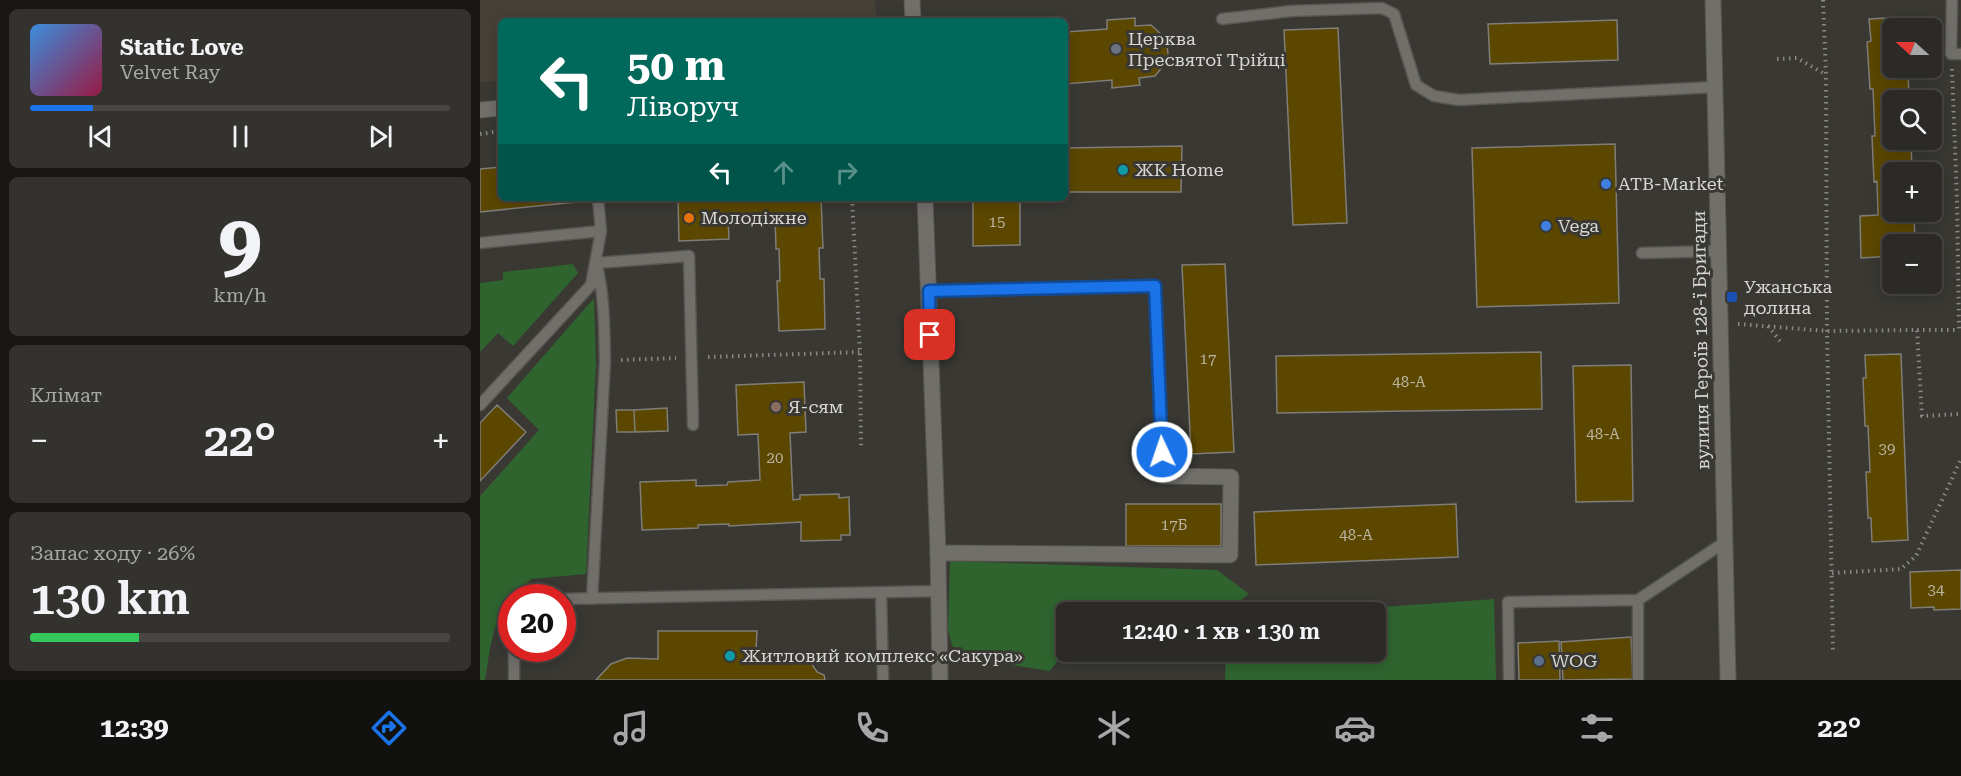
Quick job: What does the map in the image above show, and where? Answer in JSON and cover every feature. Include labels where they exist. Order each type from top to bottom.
[{"type":"street","points":[[912,0],[913,18]]},
{"type":"street","name":"вулиця Героїв 128-ї Бригади","points":[[1713,0],[1728,680]]},
{"type":"street","points":[[480,110],[498,108]]},
{"type":"street","points":[[925,201],[938,553],[940,680]]},
{"type":"street","points":[[938,553],[1230,555],[1231,477],[1163,476]]},
{"type":"lane","points":[[1952,0],[1956,54]]},
{"type":"lane","points":[[1222,19],[1291,11],[1382,8],[1394,15],[1416,84],[1434,96],[1459,100],[1714,87]]},
{"type":"lane","points":[[480,405],[591,285],[601,231],[598,201]]},
{"type":"lane","points":[[480,243],[601,231]]},
{"type":"lane","points":[[1642,253],[1718,251]]},
{"type":"lane","points":[[596,263],[689,256],[693,425]]},
{"type":"lane","points":[[592,598],[605,361],[602,291],[596,263]]},
{"type":"lane","points":[[929,291],[1155,286],[1163,476]]},
{"type":"lane","points":[[1509,680],[1508,602],[1638,600],[1725,542]]},
{"type":"lane","points":[[576,599],[939,591]]},
{"type":"lane","points":[[881,593],[883,680]]},
{"type":"lane","points":[[1638,600],[1638,680]]},
{"type":"lane","points":[[514,662],[514,680]]},
{"type":"path","points":[[1822,0],[1826,75],[1827,331],[1833,652]]},
{"type":"path","points":[[1720,323],[1827,331],[1960,329],[1956,54]]},
{"type":"path","points":[[1777,59],[1797,58],[1826,75]]},
{"type":"path","points":[[480,134],[498,131]]},
{"type":"path","points":[[852,201],[860,352],[861,446]]},
{"type":"path","points":[[1768,326],[1780,341]]},
{"type":"path","points":[[1917,330],[1922,416],[1961,414]]},
{"type":"path","points":[[605,361],[860,352]]},
{"type":"path","points":[[1833,573],[1901,569],[1916,556],[1961,459]]},
{"type":"shaded area","points":[[480,0],[875,0],[877,18],[498,18],[498,81],[480,82]]},
{"type":"green space","points":[[573,264],[578,273],[513,346],[498,333],[480,352],[480,283],[503,280],[503,272]]},
{"type":"green space","points":[[594,298],[596,364],[586,574],[531,579],[526,584],[498,584],[498,617],[485,680],[480,680],[480,496],[539,430],[507,398]]},
{"type":"green space","points":[[950,561],[1217,570],[1249,594],[1238,602],[1056,602],[1057,662],[1050,671],[960,657],[952,645],[948,630]]},
{"type":"green space","points":[[1494,599],[1496,680],[1225,680],[1226,662],[1386,662],[1386,607]]},
{"type":"building","name":"Церква Пресвятої Трійці","points":[[1135,18],[1135,26],[1151,25],[1164,37],[1168,54],[1166,62],[1155,76],[1139,78],[1140,85],[1112,88],[1112,80],[1068,84],[1068,32],[1107,29],[1107,20]]},
{"type":"building","points":[[1882,18],[1882,78],[1908,78],[1909,90],[1882,90],[1882,150],[1911,150],[1912,162],[1882,162],[1882,222],[1914,222],[1915,234],[1882,234],[1882,257],[1861,258],[1860,216],[1878,215],[1872,136],[1875,136],[1873,89],[1870,89],[1867,42],[1871,41],[1869,19]]},
{"type":"building","points":[[1617,20],[1618,60],[1490,64],[1488,24]]},
{"type":"building","points":[[1338,28],[1347,223],[1293,225],[1284,30]]},
{"type":"building","name":"Vega","points":[[1615,144],[1619,303],[1477,307],[1472,148]]},
{"type":"building","name":"ЖК Home","points":[[1182,146],[1181,192],[1068,192],[1068,148]]},
{"type":"building","points":[[498,167],[498,201],[576,202],[480,212],[480,169]]},
{"type":"building","points":[[678,201],[821,201],[823,248],[819,248],[820,279],[824,279],[825,329],[779,331],[777,281],[780,281],[779,249],[776,249],[775,217],[728,218],[729,239],[679,241]]},
{"type":"building","points":[[973,201],[1020,201],[1020,245],[973,246]]},
{"type":"building","points":[[1225,264],[1234,452],[1191,454],[1182,265]]},
{"type":"building","points":[[1541,352],[1542,409],[1277,413],[1276,356]]},
{"type":"building","points":[[1901,354],[1908,540],[1872,542],[1871,518],[1868,518],[1866,472],[1870,472],[1868,426],[1865,426],[1863,378],[1866,378],[1865,355]]},
{"type":"building","points":[[1631,365],[1633,501],[1576,502],[1573,366]]},
{"type":"building","points":[[804,382],[806,432],[790,433],[793,500],[800,499],[800,495],[839,494],[839,498],[849,497],[850,535],[841,535],[841,540],[801,541],[801,522],[729,526],[729,524],[698,525],[698,528],[642,530],[640,482],[696,480],[696,486],[727,485],[728,482],[760,480],[758,434],[738,435],[736,385]]},
{"type":"building","points":[[497,405],[526,432],[480,481],[480,423]]},
{"type":"building","points":[[667,408],[668,431],[635,432],[634,410]]},
{"type":"building","points":[[616,410],[634,410],[635,432],[617,432]]},
{"type":"building","points":[[1126,504],[1221,504],[1221,546],[1126,546]]},
{"type":"building","points":[[1456,504],[1458,557],[1256,565],[1254,512]]},
{"type":"building","points":[[1961,570],[1961,609],[1911,608],[1910,572]]},
{"type":"building","name":"Житловий комплекс «Сакура»","points":[[658,631],[757,631],[756,651],[790,651],[800,654],[810,661],[817,672],[824,675],[825,680],[596,680],[611,664],[627,658],[658,659]]},
{"type":"building","points":[[1631,637],[1633,679],[1563,680],[1561,642]]},
{"type":"building","name":"WOG","points":[[1559,641],[1560,680],[1519,680],[1518,643]]},
{"type":"place","name":"Церква Пресвятої Трійці","points":[[1116,49]]},
{"type":"place","name":"ЖК Home","points":[[1123,170]]},
{"type":"place","name":"ATB-Market","points":[[1606,184]]},
{"type":"place","name":"Молодіжне","points":[[689,218]]},
{"type":"place","name":"Vega","points":[[1546,226]]},
{"type":"place","name":"Ужанська долина","points":[[1732,297]]},
{"type":"place","name":"Я-сям","points":[[776,407]]},
{"type":"place","name":"Житловий комплекс «Сакура»","points":[[730,656]]},
{"type":"place","name":"WOG","points":[[1539,661]]},
{"type":"route","points":[[930,335],[929,291],[1155,286],[1162,452]]}]
